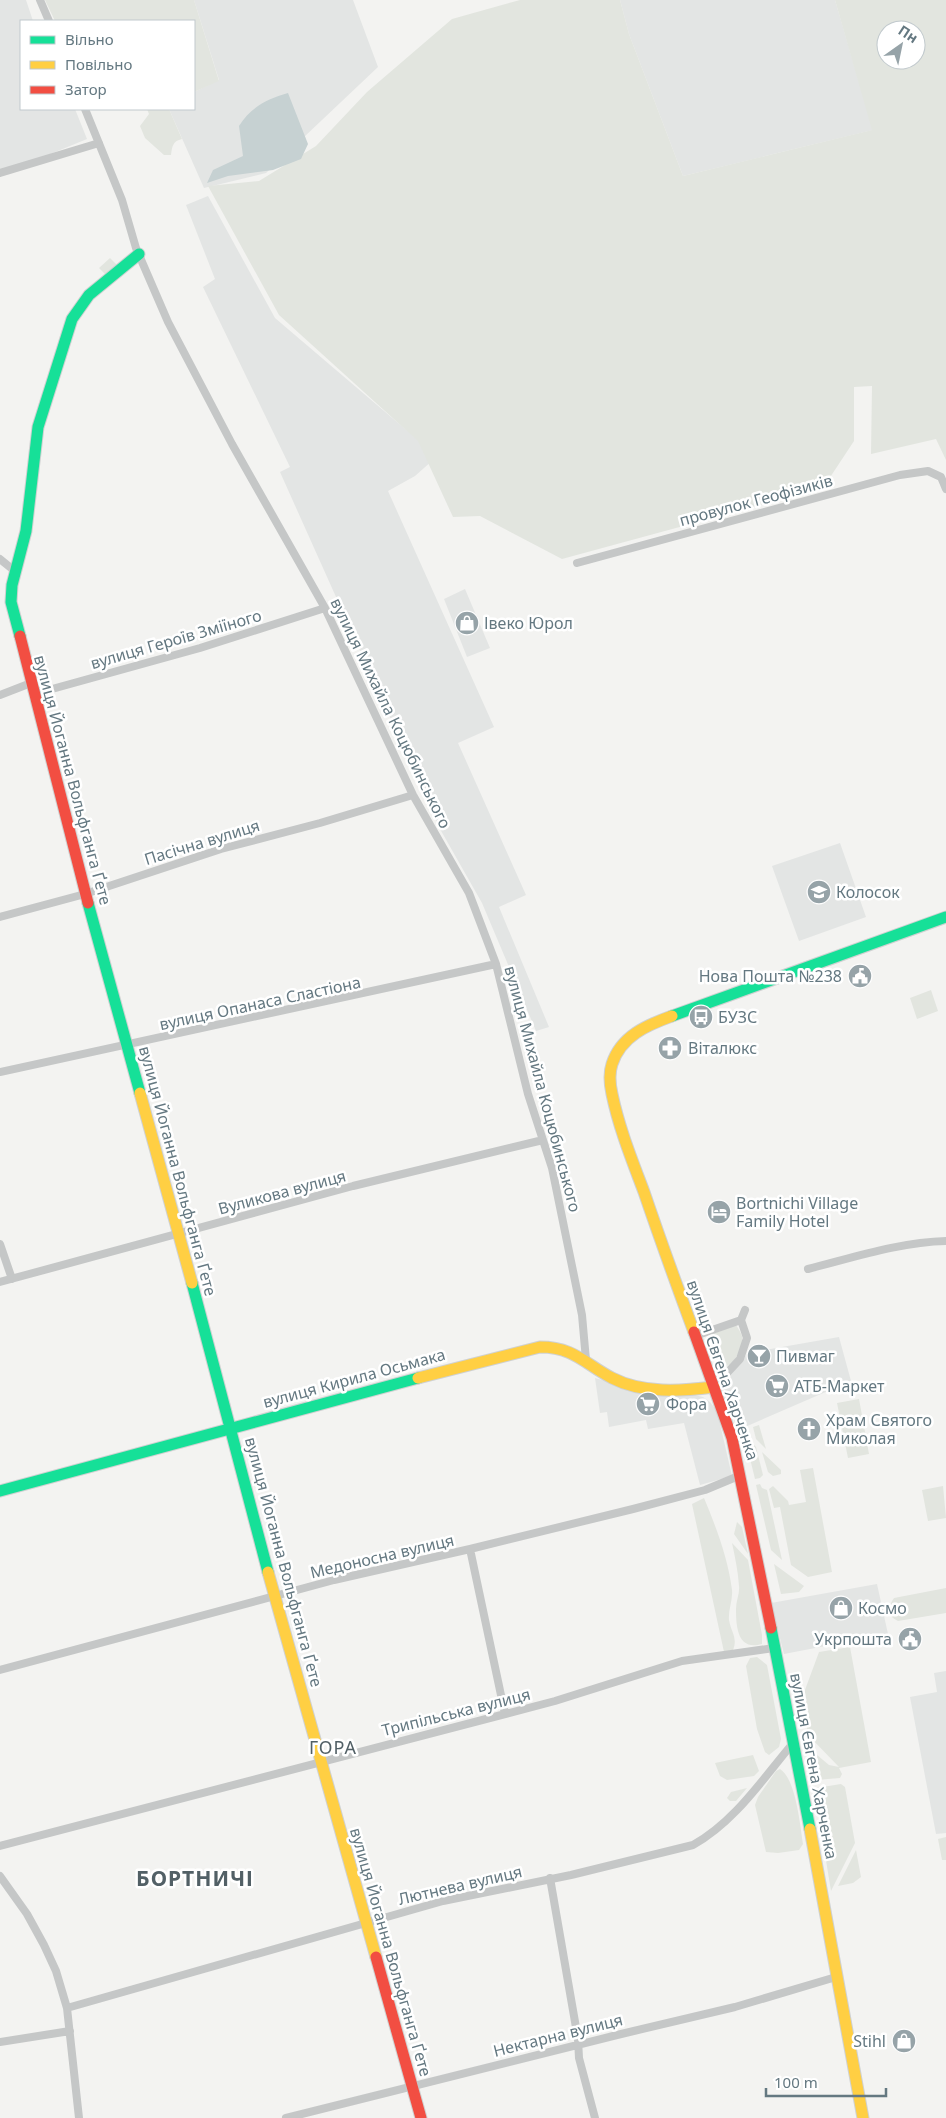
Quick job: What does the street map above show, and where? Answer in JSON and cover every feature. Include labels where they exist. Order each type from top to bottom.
[{"type":"street","points":[[40,0],[49,20]]},
{"type":"street","name":"вулиця Михайла Коцюбинського","points":[[85,110],[122,200],[139,254],[168,322],[232,444],[326,608],[413,795],[468,893],[496,964],[514,1042],[552,1168],[582,1315],[586,1360]]},
{"type":"street","points":[[0,173],[99,143]]},
{"type":"street","name":"вулиця Йоганна Вольфганга Ґете","points":[[139,254],[89,295],[72,319],[38,427],[30,476],[26,531],[11,602],[85,894],[128,1046],[365,1922],[422,2118]]},
{"type":"street","name":"провулок Геофізиків","points":[[577,563],[900,475],[928,471],[941,477],[946,489]]},
{"type":"street","points":[[0,559],[16,572]]},
{"type":"street","name":"вулиця Героїв Зміїного","points":[[0,695],[200,648],[326,608]]},
{"type":"street","name":"Пасічна вулиця","points":[[0,917],[85,894],[221,848],[320,823],[413,795]]},
{"type":"street","name":"вулиця Євгена Харченка","points":[[863,2118],[794,1742],[741,1474],[732,1438],[627,1146],[612,1094],[610,1078],[612,1064],[622,1046],[632,1035],[664,1018],[946,917]]},
{"type":"street","name":"вулиця Опанаса Сластіона","points":[[0,1072],[128,1046],[496,964]]},
{"type":"street","name":"Вуликова вулиця","points":[[0,1282],[344,1189],[543,1140]]},
{"type":"street","points":[[808,1269],[874,1252],[934,1241],[946,1241]]},
{"type":"street","points":[[0,1244],[12,1279]]},
{"type":"street","points":[[714,1387],[740,1359],[747,1338],[741,1320],[745,1310]]},
{"type":"street","points":[[695,1336],[741,1320]]},
{"type":"street","name":"вулиця Кирила Осьмака","points":[[0,1491],[459,1366],[540,1347],[557,1346],[586,1360],[612,1378],[632,1386],[677,1391],[714,1387]]},
{"type":"street","name":"Медоносна вулиця","points":[[0,1670],[334,1580],[470,1549],[706,1490],[741,1474]]},
{"type":"street","points":[[470,1549],[505,1714]]},
{"type":"street","name":"Трипільська вулиця","points":[[0,1846],[555,1701],[682,1661],[774,1648]]},
{"type":"street","name":"Лютнева вулиця","points":[[67,2008],[443,1901],[693,1845],[718,1827],[752,1792],[794,1742]]},
{"type":"street","points":[[0,1876],[27,1914],[56,1971],[67,2008],[79,2118]]},
{"type":"street","points":[[550,1878],[579,2058],[595,2118]]},
{"type":"street","name":"Нектарна вулиця","points":[[286,2118],[577,2044],[735,2007],[836,1977]]},
{"type":"street","points":[[0,2042],[70,2031]]},
{"type":"shaded area","points":[[0,0],[26,0],[33,20],[20,20],[20,110],[75,110],[87,139],[43,157],[0,170]]},
{"type":"shaded area","points":[[45,0],[194,0],[219,81],[195,92],[195,20],[55,20]]},
{"type":"shaded area","points":[[194,0],[353,0],[378,67],[266,173],[204,188],[169,110],[195,110],[195,92],[219,80]]},
{"type":"shaded area","points":[[520,0],[620,0],[629,34],[683,176],[872,130],[835,0],[946,0],[946,460],[936,439],[871,454],[872,386],[854,387],[854,441],[823,488],[562,559],[480,516],[453,517],[418,441],[279,315],[208,186],[259,181],[316,146],[367,92],[452,19]]},
{"type":"shaded area","points":[[620,0],[835,0],[873,130],[683,176],[629,34]]},
{"type":"shaded area","points":[[288,93],[308,144],[301,159],[273,170],[228,176],[207,183],[213,170],[243,156],[239,126],[244,119],[266,101]]},
{"type":"shaded area","points":[[147,110],[169,110],[182,139],[174,144],[171,155],[164,155],[145,138],[140,126],[149,114]]},
{"type":"shaded area","points":[[208,196],[275,318],[424,445],[433,460],[415,476],[388,491],[494,727],[458,743],[526,895],[499,907],[549,1027],[536,1031],[482,903],[440,829],[280,472],[290,467],[203,287],[215,279],[186,205]]},
{"type":"shaded area","points":[[110,258],[117,265],[106,275],[99,268]]},
{"type":"shaded area","name":"Івеко Юрол","points":[[465,589],[490,648],[467,657],[444,599]]},
{"type":"shaded area","name":"Колосок","points":[[840,843],[866,917],[799,941],[772,866]]},
{"type":"shaded area","points":[[931,990],[938,1011],[917,1019],[910,998]]},
{"type":"shaded area","points":[[736,1325],[742,1336],[741,1346],[733,1361],[721,1368],[709,1335]]},
{"type":"shaded area","points":[[839,1337],[851,1381],[738,1430],[720,1384],[743,1361],[747,1353]]},
{"type":"shaded area","points":[[595,1378],[623,1386],[690,1394],[703,1397],[710,1402],[717,1411],[732,1476],[700,1485],[684,1423],[648,1429],[646,1420],[609,1427],[607,1412],[600,1413]]},
{"type":"shaded area","points":[[859,1399],[869,1454],[848,1458],[837,1403]]},
{"type":"shaded area","points":[[759,1425],[766,1449],[756,1439],[753,1427]]},
{"type":"shaded area","points":[[744,1434],[756,1447],[763,1475],[760,1478],[755,1479]]},
{"type":"shaded area","points":[[762,1452],[781,1470],[781,1474],[773,1476],[768,1472]]},
{"type":"shaded area","points":[[813,1468],[832,1572],[808,1577],[791,1565],[780,1507],[774,1508],[769,1489],[773,1486],[788,1501],[789,1505],[806,1502],[800,1470]]},
{"type":"shaded area","points":[[760,1484],[762,1488],[767,1490],[782,1560],[771,1550],[756,1485]]},
{"type":"shaded area","points":[[943,1486],[946,1518],[928,1521],[922,1490]]},
{"type":"shaded area","points":[[704,1498],[725,1554],[732,1590],[729,1620],[734,1638],[734,1646],[733,1650],[724,1652],[692,1504]]},
{"type":"shaded area","points":[[737,1522],[742,1527],[748,1554],[734,1534]]},
{"type":"shaded area","points":[[732,1543],[748,1560],[762,1644],[748,1644],[743,1641],[738,1630],[736,1609],[739,1586]]},
{"type":"shaded area","points":[[774,1564],[804,1586],[799,1592],[781,1594]]},
{"type":"shaded area","points":[[877,1584],[888,1634],[784,1654],[771,1603]]},
{"type":"shaded area","points":[[946,1588],[946,1613],[898,1621],[890,1614],[889,1608],[894,1598]]},
{"type":"shaded area","points":[[850,1647],[871,1762],[839,1768],[842,1774],[840,1778],[816,1780],[810,1749],[829,1765],[839,1767],[808,1735],[802,1698],[819,1652]]},
{"type":"shaded area","points":[[757,1657],[767,1665],[781,1739],[779,1747],[769,1755],[765,1752],[757,1729],[746,1666],[750,1658]]},
{"type":"shaded area","points":[[946,1671],[946,1833],[936,1834],[910,1697],[937,1692],[934,1673]]},
{"type":"shaded area","points":[[753,1755],[759,1771],[754,1776],[727,1780],[720,1776],[715,1763]]},
{"type":"shaded area","points":[[780,1769],[790,1782],[794,1792],[803,1844],[799,1850],[778,1853],[766,1852],[755,1805],[758,1797],[776,1771]]},
{"type":"shaded area","points":[[841,1784],[845,1787],[855,1843],[831,1891],[815,1793],[816,1788]]},
{"type":"shaded area","points":[[747,1788],[736,1801],[730,1801],[727,1798],[731,1792]]},
{"type":"shaded area","points":[[946,1837],[946,1860],[942,1860],[938,1839]]},
{"type":"shaded area","points":[[856,1850],[861,1877],[853,1883],[838,1886]]},
{"type":"traffic: fast","points":[[20,636],[11,602],[12,585],[26,531],[38,427],[72,319],[89,295],[139,254]]},
{"type":"traffic: fast","points":[[88,903],[140,1093]]},
{"type":"traffic: fast","points":[[672,1016],[946,917]]},
{"type":"traffic: fast","points":[[192,1283],[268,1572]]},
{"type":"traffic: fast","points":[[0,1491],[418,1378]]},
{"type":"traffic: fast","points":[[771,1628],[810,1829]]},
{"type":"traffic: slow","points":[[672,1016],[653,1023],[628,1039],[616,1054],[610,1071],[610,1083],[626,1144],[694,1332]]},
{"type":"traffic: slow","points":[[140,1093],[192,1283]]},
{"type":"traffic: slow","points":[[418,1378],[540,1347],[571,1353],[612,1378],[636,1387],[662,1390],[714,1387]]},
{"type":"traffic: slow","points":[[268,1572],[376,1957]]},
{"type":"traffic: slow","points":[[810,1829],[863,2118]]},
{"type":"traffic: jam","points":[[20,636],[88,903]]},
{"type":"traffic: jam","points":[[694,1332],[732,1438],[771,1628]]},
{"type":"traffic: jam","points":[[376,1957],[421,2118]]},
{"type":"place","name":"Івеко Юрол","points":[[467,623]]},
{"type":"place","name":"Колосок","points":[[819,892]]},
{"type":"place","name":"Нова Пошта №238","points":[[860,976]]},
{"type":"place","name":"БУЗС","points":[[701,1017]]},
{"type":"place","name":"Віталюкс","points":[[670,1048]]},
{"type":"place","name":"Bortnichi Village Family Hotel","points":[[719,1212]]},
{"type":"place","name":"Пивмаг","points":[[759,1356]]},
{"type":"place","name":"АТБ-Маркет","points":[[777,1386]]},
{"type":"place","name":"Фора","points":[[648,1404]]},
{"type":"place","name":"Храм Святого Миколая","points":[[809,1429]]},
{"type":"place","name":"Космо","points":[[841,1608]]},
{"type":"place","name":"Укрпошта","points":[[910,1639]]},
{"type":"place","name":"Stihl","points":[[904,2041]]},
{"type":"district","name":"ГОРА","points":[[333,1748]]},
{"type":"district","name":"БОРТНИЧІ","points":[[195,1879]]}]
